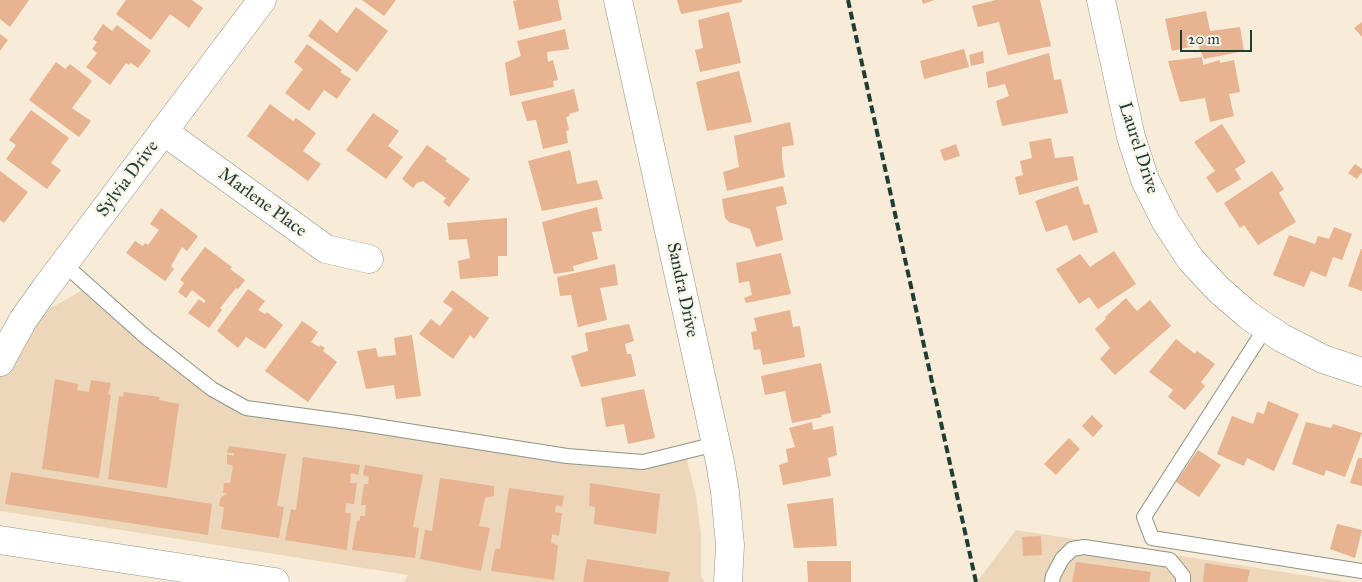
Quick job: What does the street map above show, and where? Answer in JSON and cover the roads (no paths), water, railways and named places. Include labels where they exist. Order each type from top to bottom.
[{"type":"street","name":"Sylvia Drive","points":[[4,346],[262,0]]},
{"type":"street","name":"Sandra Drive","points":[[618,0],[716,444],[725,492],[730,545],[728,582]]},
{"type":"street","name":"Laurel Drive","points":[[1101,0],[1131,137],[1145,180],[1166,222],[1191,260],[1218,289],[1248,316],[1282,338],[1323,359],[1362,372]]},
{"type":"street","name":"Marlene Place","points":[[163,131],[326,249],[369,259]]},
{"type":"street","points":[[0,540],[275,582]]},
{"type":"lane","points":[[64,264],[147,338],[212,389],[246,408],[357,423],[568,456],[643,462],[716,444]]},
{"type":"lane","points":[[1266,327],[1144,516],[1152,538],[1362,570]]},
{"type":"lane","points":[[1052,582],[1062,559],[1072,549],[1084,547],[1170,560],[1182,576],[1183,582]]},
{"type":"railway","points":[[848,0],[976,582]]}]
